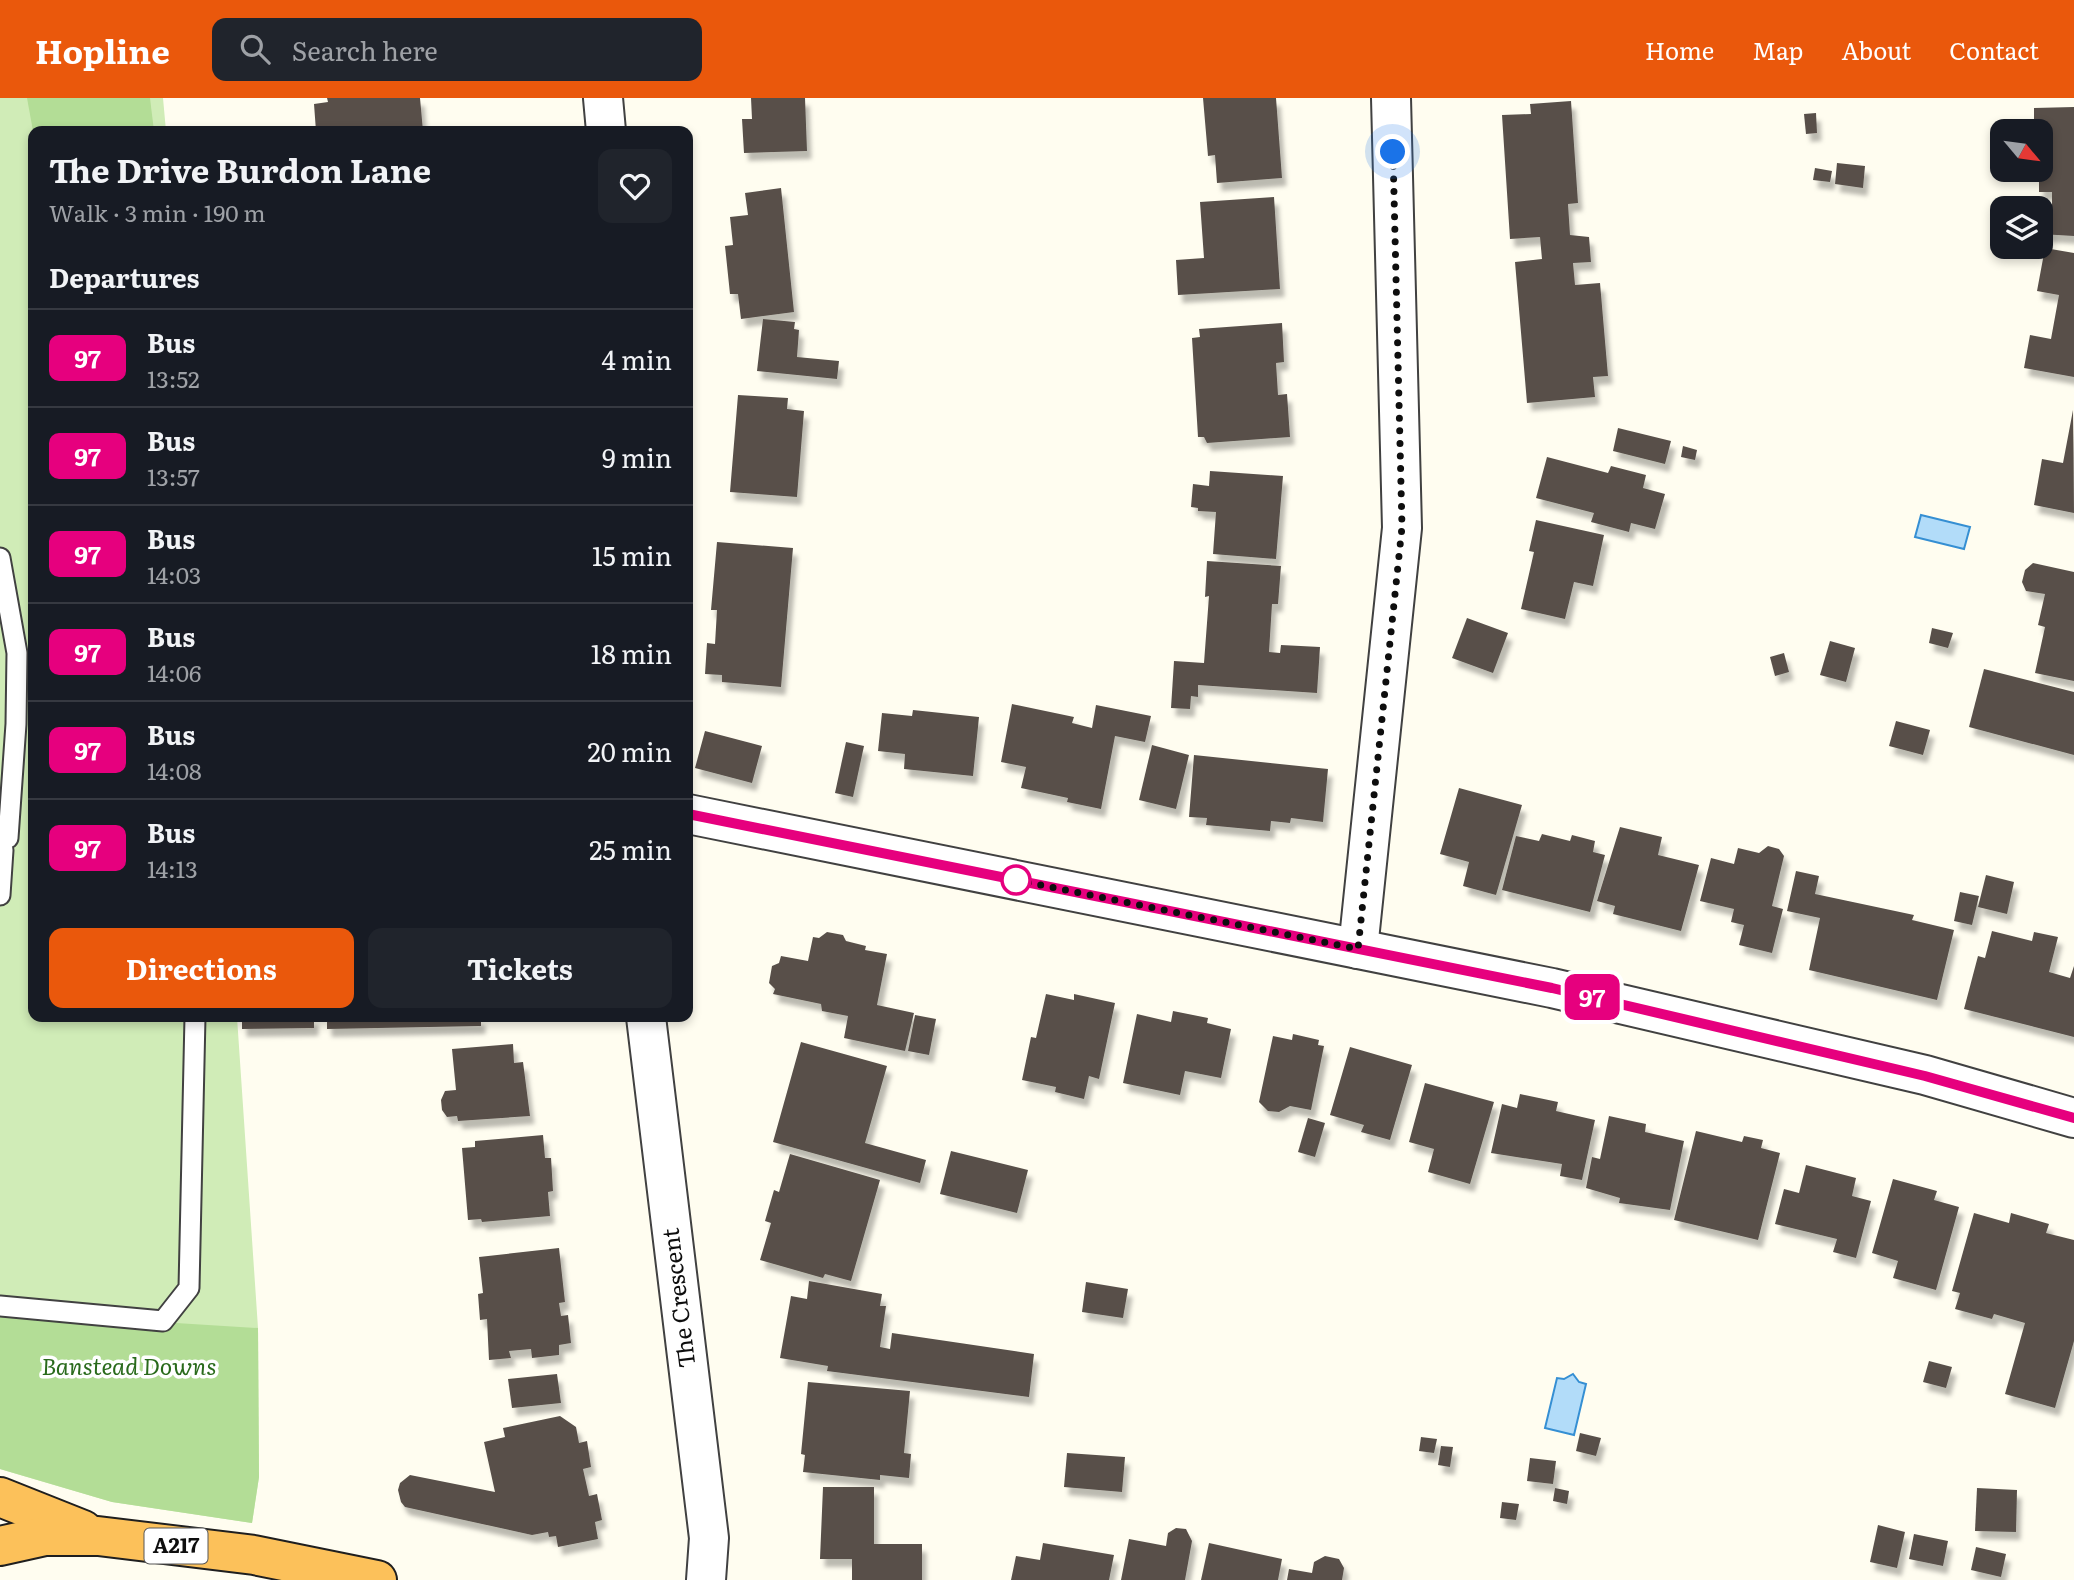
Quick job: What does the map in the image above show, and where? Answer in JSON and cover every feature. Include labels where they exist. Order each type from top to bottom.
[{"type":"highway","name":"A217","points":[[0,1497],[98,1536]]},
{"type":"highway","name":"A217","points":[[0,1546],[45,1536],[98,1536],[254,1555],[377,1580]]},
{"type":"street","points":[[603,98],[606,126]]},
{"type":"street","points":[[1358,949],[1402,527],[1391,98]]},
{"type":"street","points":[[693,815],[1552,988],[1884,1066],[2074,1118]]},
{"type":"street","name":"The Crescent","points":[[647,1022],[709,1538],[706,1580]]},
{"type":"lane","points":[[0,558],[14,626],[17,665],[0,895]]},
{"type":"lane","points":[[0,1306],[163,1321],[188,1288],[195,1022]]},
{"type":"green space","name":"Banstead Downs","points":[[0,98],[163,98],[166,126],[28,126],[28,1022],[237,1022],[258,1328],[259,1477],[252,1523],[112,1502],[0,1469]]},
{"type":"green space","points":[[27,98],[150,98],[153,126],[32,126]]},
{"type":"green space","points":[[0,1312],[258,1328],[259,1477],[252,1523],[112,1502],[0,1469]]},
{"type":"water","points":[[1921,515],[1970,527],[1964,549],[1915,537]]},
{"type":"water","points":[[1573,1374],[1579,1382],[1586,1384],[1574,1435],[1545,1428],[1557,1378],[1564,1379]]},
{"type":"building","points":[[327,98],[420,98],[423,126],[316,126],[314,104],[328,102]]},
{"type":"building","points":[[751,98],[805,98],[807,151],[744,153],[742,119],[752,119]]},
{"type":"building","points":[[1203,98],[1276,98],[1282,178],[1217,183],[1215,155],[1208,156]]},
{"type":"building","points":[[1571,101],[1578,203],[1568,204],[1570,235],[1589,237],[1591,262],[1573,263],[1575,285],[1600,283],[1608,376],[1593,377],[1595,397],[1527,403],[1515,262],[1542,259],[1540,237],[1510,239],[1502,115],[1531,114],[1530,104]]},
{"type":"building","points":[[2074,107],[2074,236],[2053,235],[2052,192],[2039,192],[2039,182],[2053,182],[2053,119],[2034,119],[2034,108]]},
{"type":"building","points":[[1816,113],[1817,133],[1806,134],[1804,114]]},
{"type":"building","points":[[1837,163],[1865,166],[1863,188],[1835,184]]},
{"type":"building","points":[[1815,168],[1832,171],[1830,182],[1813,180]]},
{"type":"building","points":[[781,188],[794,312],[741,319],[738,294],[730,294],[725,246],[733,245],[730,217],[748,215],[745,193]]},
{"type":"building","points":[[1274,197],[1280,289],[1178,295],[1176,260],[1204,258],[1200,202]]},
{"type":"building","points":[[2053,249],[2074,253],[2074,377],[2024,368],[2030,335],[2051,339],[2059,295],[2037,291],[2043,259],[2053,259]]},
{"type":"building","points":[[763,319],[795,322],[794,329],[799,330],[797,357],[839,361],[837,379],[757,371]]},
{"type":"building","points":[[1282,323],[1284,362],[1276,363],[1278,395],[1287,394],[1290,437],[1207,443],[1204,437],[1198,437],[1192,338],[1200,337],[1199,329]]},
{"type":"building","points":[[738,395],[788,398],[787,409],[804,411],[797,497],[730,492]]},
{"type":"building","points":[[2073,410],[2074,513],[2034,505],[2042,459],[2063,463]]},
{"type":"building","points":[[1618,428],[1671,441],[1665,464],[1613,451]]},
{"type":"building","points":[[1683,446],[1697,450],[1695,460],[1681,457]]},
{"type":"building","points":[[1547,457],[1608,473],[1611,466],[1646,475],[1643,488],[1665,494],[1655,529],[1631,523],[1629,532],[1591,522],[1594,513],[1536,498]]},
{"type":"building","points":[[1210,471],[1283,476],[1276,559],[1213,554],[1216,512],[1198,511],[1198,508],[1191,507],[1193,484],[1209,486]]},
{"type":"building","points":[[1536,520],[1604,535],[1593,586],[1574,582],[1565,619],[1521,609],[1534,552],[1529,551]]},
{"type":"building","points":[[717,542],[793,548],[781,687],[722,682],[722,675],[705,674],[707,643],[715,644],[717,610],[711,610]]},
{"type":"building","points":[[1207,561],[1281,566],[1278,604],[1272,604],[1269,652],[1280,653],[1281,645],[1320,647],[1317,693],[1198,685],[1198,697],[1191,696],[1190,709],[1171,708],[1174,661],[1204,663],[1209,596],[1205,597]]},
{"type":"building","points":[[2033,563],[2074,572],[2074,681],[2035,673],[2045,627],[2038,625],[2045,594],[2026,591],[2022,582],[2025,570]]},
{"type":"building","points":[[1467,618],[1508,633],[1493,673],[1452,658]]},
{"type":"building","points":[[1932,628],[1953,633],[1948,648],[1929,643]]},
{"type":"building","points":[[1830,641],[1855,648],[1846,682],[1820,675]]},
{"type":"building","points":[[1784,653],[1789,672],[1775,676],[1770,657]]},
{"type":"building","points":[[1984,669],[2074,692],[2074,755],[1969,727]]},
{"type":"building","points":[[1012,704],[1074,717],[1072,723],[1092,728],[1096,705],[1151,716],[1145,742],[1115,736],[1101,809],[1067,802],[1068,798],[1021,788],[1026,767],[1001,762]]},
{"type":"building","points":[[913,710],[979,717],[973,776],[904,769],[905,754],[878,751],[882,713],[912,716]]},
{"type":"building","points":[[1896,721],[1930,730],[1923,755],[1889,746]]},
{"type":"building","points":[[705,731],[762,746],[752,783],[695,768]]},
{"type":"building","points":[[846,742],[864,746],[853,797],[835,793]]},
{"type":"building","points":[[1152,745],[1189,755],[1176,809],[1139,800]]},
{"type":"building","points":[[1194,755],[1328,769],[1323,822],[1291,818],[1290,823],[1271,821],[1270,831],[1206,825],[1207,818],[1189,817]]},
{"type":"building","points":[[1459,788],[1522,805],[1496,895],[1463,886],[1469,862],[1440,854]]},
{"type":"building","points":[[1620,827],[1662,837],[1658,855],[1699,865],[1681,931],[1613,914],[1615,906],[1597,901]]},
{"type":"building","points":[[1542,834],[1570,841],[1572,835],[1595,841],[1593,852],[1605,855],[1590,912],[1502,890],[1516,836],[1539,841]]},
{"type":"building","points":[[1768,846],[1779,849],[1784,856],[1772,906],[1783,909],[1772,953],[1739,945],[1744,925],[1731,922],[1734,909],[1700,901],[1711,858],[1734,864],[1738,848],[1759,853]]},
{"type":"building","points":[[1796,871],[1819,876],[1815,894],[1914,915],[1912,920],[1954,930],[1937,1000],[1809,970],[1820,918],[1787,911]]},
{"type":"building","points":[[1986,875],[2014,882],[2007,914],[1978,907]]},
{"type":"building","points":[[1960,892],[1979,896],[1972,925],[1954,921]]},
{"type":"building","points":[[1992,931],[2032,941],[2034,932],[2058,937],[2049,972],[2070,978],[2074,966],[2074,1037],[1964,1009],[1978,956],[1985,958]]},
{"type":"building","points":[[827,932],[843,935],[846,941],[866,946],[865,950],[887,954],[877,1005],[914,1013],[905,1051],[844,1038],[848,1016],[822,1011],[821,1004],[773,994],[775,989],[769,983],[772,966],[779,963],[781,956],[808,961],[813,937],[819,938]]},
{"type":"building","points":[[1046,994],[1074,1000],[1074,994],[1115,1003],[1099,1079],[1089,1076],[1084,1099],[1055,1092],[1056,1087],[1022,1080],[1031,1037],[1036,1038]]},
{"type":"building","points":[[1173,1011],[1208,1018],[1207,1023],[1231,1029],[1221,1078],[1185,1071],[1180,1095],[1123,1083],[1137,1014],[1171,1022]]},
{"type":"building","points":[[915,1015],[936,1019],[929,1055],[908,1051]]},
{"type":"building","points":[[242,1022],[314,1022],[314,1028],[242,1029]]},
{"type":"building","points":[[327,1022],[481,1022],[481,1026],[327,1029]]},
{"type":"building","points":[[1293,1034],[1319,1040],[1318,1045],[1324,1046],[1311,1110],[1290,1106],[1279,1112],[1268,1111],[1259,1102],[1273,1036],[1292,1040]]},
{"type":"building","points":[[801,1042],[887,1066],[865,1143],[926,1160],[920,1183],[773,1142]]},
{"type":"building","points":[[513,1044],[514,1063],[523,1062],[530,1116],[458,1121],[457,1116],[447,1117],[442,1110],[441,1100],[445,1091],[456,1090],[452,1049]]},
{"type":"building","points":[[1350,1047],[1412,1065],[1390,1140],[1361,1132],[1364,1125],[1330,1115]]},
{"type":"building","points":[[1425,1083],[1494,1102],[1470,1184],[1428,1172],[1434,1149],[1409,1142]]},
{"type":"building","points":[[1520,1094],[1558,1102],[1556,1111],[1595,1120],[1582,1180],[1560,1176],[1562,1164],[1491,1153],[1502,1104],[1517,1108]]},
{"type":"building","points":[[1609,1116],[1646,1124],[1645,1132],[1684,1141],[1670,1210],[1619,1203],[1620,1198],[1586,1188],[1592,1157],[1600,1159]]},
{"type":"building","points":[[1308,1118],[1325,1123],[1315,1157],[1298,1152]]},
{"type":"building","points":[[1696,1131],[1742,1142],[1744,1136],[1763,1140],[1761,1148],[1780,1153],[1758,1240],[1674,1220]]},
{"type":"building","points":[[543,1135],[545,1158],[551,1158],[553,1191],[548,1192],[550,1216],[482,1222],[481,1219],[468,1220],[462,1148],[475,1147],[475,1141]]},
{"type":"building","points":[[951,1151],[1028,1170],[1017,1213],[940,1194]]},
{"type":"building","points":[[790,1154],[880,1180],[851,1281],[825,1274],[823,1278],[760,1260],[771,1223],[765,1221],[774,1190],[779,1192]]},
{"type":"building","points":[[1806,1165],[1856,1178],[1852,1196],[1871,1201],[1856,1258],[1833,1252],[1837,1239],[1775,1224],[1784,1189],[1799,1193]]},
{"type":"building","points":[[1893,1179],[1937,1191],[1934,1200],[1959,1207],[1936,1290],[1893,1278],[1898,1261],[1872,1253]]},
{"type":"building","points":[[1974,1213],[2009,1223],[2011,1213],[2049,1224],[2046,1233],[2074,1240],[2074,1341],[2055,1408],[2005,1394],[2025,1323],[1994,1314],[1992,1319],[1955,1309],[1960,1293],[1952,1291]]},
{"type":"building","points":[[559,1248],[565,1302],[559,1303],[561,1316],[568,1315],[571,1343],[559,1345],[559,1355],[532,1358],[531,1349],[509,1351],[511,1358],[489,1360],[487,1319],[480,1320],[478,1294],[483,1293],[479,1257]]},
{"type":"building","points":[[809,1281],[882,1294],[880,1306],[886,1306],[880,1347],[890,1349],[892,1333],[1034,1354],[1029,1397],[827,1371],[828,1366],[780,1358],[791,1296],[807,1299]]},
{"type":"building","points":[[1086,1282],[1128,1289],[1123,1318],[1082,1312]]},
{"type":"building","points":[[1929,1361],[1952,1367],[1946,1388],[1923,1382]]},
{"type":"building","points":[[557,1374],[561,1403],[512,1408],[508,1379]]},
{"type":"building","points":[[808,1382],[910,1391],[904,1453],[911,1454],[909,1478],[880,1475],[880,1480],[803,1472],[805,1455],[801,1454]]},
{"type":"building","points":[[560,1416],[576,1427],[579,1443],[587,1441],[591,1467],[583,1469],[589,1496],[597,1494],[602,1520],[595,1522],[598,1539],[558,1547],[556,1536],[549,1537],[548,1532],[532,1535],[405,1507],[401,1502],[398,1490],[400,1483],[410,1475],[495,1492],[484,1442],[505,1437],[503,1428]]},
{"type":"building","points":[[1580,1433],[1601,1438],[1596,1456],[1576,1451]]},
{"type":"building","points":[[1421,1437],[1437,1439],[1434,1453],[1419,1451]]},
{"type":"building","points":[[1441,1446],[1453,1447],[1450,1467],[1438,1465]]},
{"type":"building","points":[[1067,1453],[1125,1457],[1122,1492],[1064,1487]]},
{"type":"building","points":[[1530,1458],[1556,1461],[1553,1484],[1527,1481]]},
{"type":"building","points":[[823,1487],[874,1487],[874,1544],[922,1544],[922,1580],[852,1580],[852,1559],[820,1559]]},
{"type":"building","points":[[1555,1488],[1569,1491],[1567,1504],[1553,1501]]},
{"type":"building","points":[[1977,1488],[2017,1490],[2016,1532],[1975,1531]]},
{"type":"building","points":[[1502,1502],[1519,1504],[1516,1520],[1500,1518]]},
{"type":"building","points":[[1878,1525],[1905,1532],[1897,1568],[1870,1562]]},
{"type":"building","points":[[1176,1528],[1186,1529],[1192,1541],[1185,1580],[1121,1580],[1129,1539],[1166,1546],[1168,1533]]},
{"type":"building","points":[[1914,1534],[1948,1541],[1943,1566],[1909,1559]]},
{"type":"building","points":[[1043,1543],[1114,1555],[1109,1580],[1011,1580],[1016,1556],[1040,1560]]},
{"type":"building","points":[[1209,1543],[1282,1559],[1278,1580],[1201,1580]]},
{"type":"building","points":[[1976,1547],[2006,1554],[2001,1577],[1971,1570]]},
{"type":"building","points":[[1325,1556],[1339,1559],[1344,1568],[1342,1580],[1287,1580],[1289,1569],[1312,1573],[1314,1562]]},
{"type":"bus line","name":"97","points":[[693,815],[1552,988],[1925,1076],[2074,1118]]},
{"type":"route","points":[[1016,880],[1358,949],[1402,527],[1393,152]]}]
